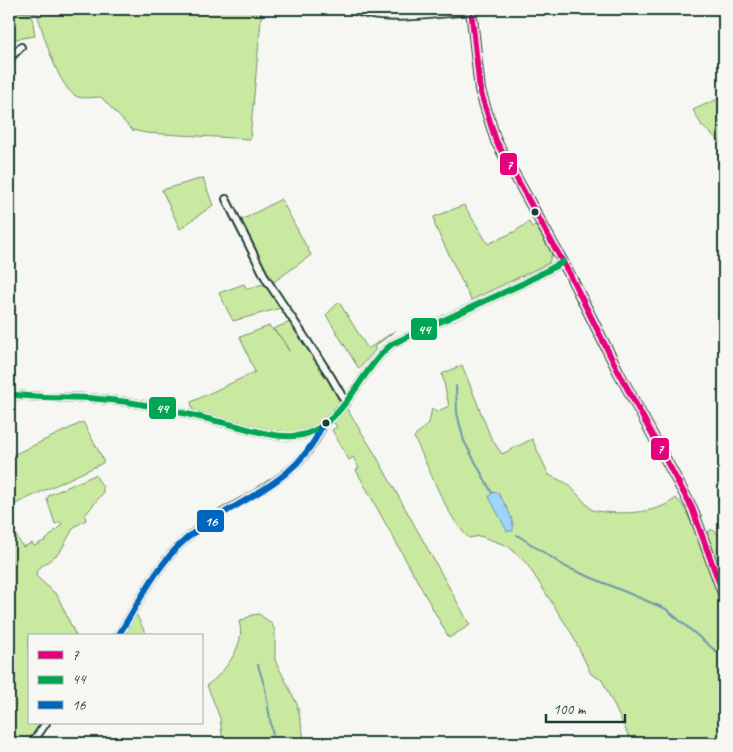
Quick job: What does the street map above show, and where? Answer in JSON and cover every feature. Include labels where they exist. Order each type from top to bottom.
[{"type":"main road","points":[[472,10],[477,68],[485,112],[500,150],[563,262],[619,373],[692,508],[724,596]]},
{"type":"street","points":[[352,9],[366,15],[382,17],[472,10]]},
{"type":"street","points":[[9,59],[20,48]]},
{"type":"street","points":[[226,199],[266,279],[346,403]]},
{"type":"street","points":[[9,394],[120,402],[187,414],[283,436],[308,434],[322,426],[346,403],[374,360],[392,344],[524,284],[563,262]]},
{"type":"street","points":[[119,634],[165,562],[186,539],[287,475],[304,457],[322,426]]},
{"type":"street","points":[[32,743],[45,724]]},
{"type":"green space","points":[[9,9],[31,9],[35,36],[9,40]]},
{"type":"green space","points":[[36,9],[262,9],[250,139],[146,133],[132,130],[101,97],[80,98],[71,92],[57,71],[51,57]]},
{"type":"green space","points":[[724,96],[724,145],[702,126],[693,110]]},
{"type":"green space","points":[[203,178],[213,205],[180,229],[162,190]]},
{"type":"green space","points":[[281,199],[311,255],[271,284],[240,221]]},
{"type":"green space","points":[[464,205],[488,244],[514,232],[529,222],[532,227],[535,225],[552,253],[549,263],[471,300],[435,226],[434,217]]},
{"type":"green space","points":[[266,283],[281,308],[233,321],[219,293],[244,284],[247,289]]},
{"type":"green space","points":[[339,302],[368,349],[396,330],[375,346],[375,350],[359,369],[326,315]]},
{"type":"green space","points":[[290,322],[324,368],[342,400],[328,415],[306,430],[289,433],[247,426],[193,411],[191,402],[255,372],[240,337],[269,326],[282,339],[289,351],[285,342],[273,329]]},
{"type":"green space","points":[[462,365],[491,438],[502,454],[532,439],[549,475],[568,484],[592,510],[612,513],[647,511],[668,504],[676,498],[684,507],[700,541],[724,614],[724,743],[632,743],[602,680],[591,674],[572,634],[527,564],[508,546],[480,536],[469,538],[453,518],[438,491],[414,437],[429,423],[432,408],[436,412],[449,406],[442,374]]},
{"type":"green space","points":[[347,409],[375,454],[470,625],[449,638],[356,470],[359,468],[353,457],[349,460],[332,430],[337,427],[333,421]]},
{"type":"green space","points":[[83,422],[103,459],[103,463],[9,507],[9,457]]},
{"type":"green space","points":[[95,475],[103,487],[103,493],[85,515],[86,520],[74,527],[60,552],[37,570],[36,576],[57,595],[75,634],[28,634],[28,724],[42,724],[29,743],[9,743],[9,525],[23,547],[32,543],[34,546],[46,540],[62,524],[60,522],[55,524],[47,499],[49,495]]},
{"type":"green space","points":[[711,529],[724,538],[724,578],[706,536]]},
{"type":"green space","points":[[135,612],[146,634],[128,634],[127,632],[122,632]]},
{"type":"green space","points":[[259,614],[271,623],[275,630],[275,660],[297,704],[305,743],[223,743],[220,718],[207,685],[227,666],[237,648],[241,630],[239,622],[252,615]]},
{"type":"water","points":[[492,492],[498,493],[506,506],[511,516],[513,531],[507,531],[489,497]]},
{"type":"waterway","points":[[9,11],[35,13]]},
{"type":"waterway","points":[[456,386],[457,413],[464,441],[492,493]]},
{"type":"waterway","points":[[517,535],[566,567],[666,609],[724,658]]},
{"type":"waterway","points":[[258,665],[265,688],[274,743]]},
{"type":"transit line","name":"7","points":[[471,9],[480,90],[496,141],[570,275],[619,373],[692,508],[724,596]]},
{"type":"transit line","name":"44","points":[[9,394],[88,398],[132,403],[181,412],[270,434],[281,436],[302,435],[311,432],[335,415],[381,354],[392,344],[524,283],[563,262]]},
{"type":"transit line","name":"16","points":[[119,634],[157,572],[176,549],[204,525],[279,479],[296,464],[310,447],[322,426]]}]
